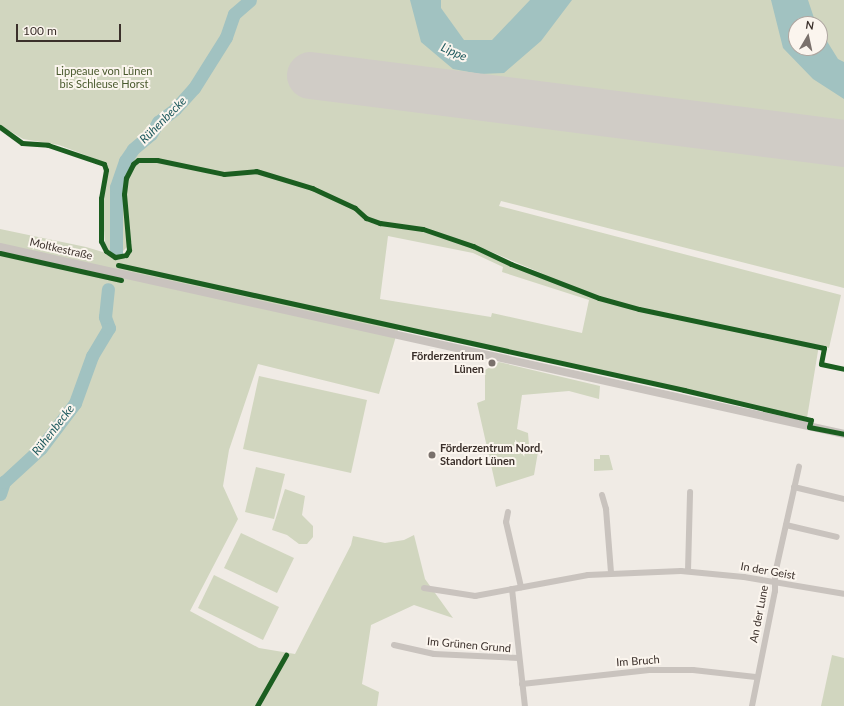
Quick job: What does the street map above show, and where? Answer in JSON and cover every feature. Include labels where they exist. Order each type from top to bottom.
[{"type":"street","name":"Moltkestraße","points":[[0,247],[844,434]]},
{"type":"street","name":"An der Lune","points":[[752,706],[756,677],[786,525],[800,467]]},
{"type":"street","points":[[794,487],[844,499]]},
{"type":"street","points":[[688,571],[690,492]]},
{"type":"street","points":[[602,496],[606,509],[611,572]]},
{"type":"street","points":[[508,512],[506,522],[521,587]]},
{"type":"street","points":[[786,525],[838,537]]},
{"type":"street","name":"In der Geist","points":[[424,588],[475,596],[611,572],[688,571],[844,594]]},
{"type":"street","points":[[512,589],[525,706]]},
{"type":"street","name":"Im Grünen Grund","points":[[394,645],[434,654],[519,658]]},
{"type":"street","name":"Im Bruch","points":[[522,684],[649,670],[693,670],[756,677]]},
{"type":"green space","name":"Lippeaue von Lünen bis Schleuse Horst","points":[[0,0],[844,0],[844,288],[501,201],[499,206],[841,295],[829,348],[819,345],[807,418],[399,326],[379,394],[258,364],[229,450],[223,486],[238,519],[190,611],[259,648],[295,654],[351,545],[353,536],[385,543],[404,540],[414,535],[425,579],[453,618],[414,605],[371,625],[362,684],[379,692],[377,706],[0,706],[0,229],[86,247],[126,259],[132,242],[119,255],[110,252],[105,243],[102,205],[106,163],[59,145],[23,139],[0,125]],"holes":[[[388,236],[473,253],[503,267],[502,272],[589,300],[582,333],[492,313],[491,317],[380,299]],[[487,250],[546,275],[484,252]]]},
{"type":"green space","points":[[499,362],[600,386],[599,399],[569,391],[522,395],[517,429],[528,433],[529,445],[539,446],[534,475],[496,487],[477,403],[485,400],[485,370]]},
{"type":"green space","points":[[259,376],[367,400],[351,473],[243,449]]},
{"type":"green space","points":[[600,455],[609,455],[613,470],[594,471],[594,459],[600,459]]},
{"type":"green space","points":[[256,467],[285,474],[274,519],[245,512]]},
{"type":"green space","points":[[285,489],[305,496],[302,515],[313,526],[313,537],[307,544],[299,544],[287,535],[272,530]]},
{"type":"green space","points":[[241,533],[294,558],[277,593],[224,568]]},
{"type":"green space","points":[[214,575],[279,607],[263,640],[198,608]]},
{"type":"green space","points":[[832,655],[844,658],[844,706],[821,706]]},
{"type":"water","name":"Lippe","points":[[410,0],[441,0],[441,8],[464,40],[492,40],[530,0],[572,0],[541,41],[504,73],[480,74],[453,69],[421,42]]},
{"type":"water","points":[[771,0],[808,0],[813,16],[788,16],[788,53],[783,48]]},
{"type":"water","points":[[828,43],[838,59],[844,62],[844,99],[813,79],[791,56],[828,56]]},
{"type":"waterway","name":"Rühenbecke","points":[[116,253],[116,187],[125,161],[133,149],[151,134],[158,122],[175,109],[194,88],[226,37],[234,14],[250,0]]},
{"type":"waterway","name":"Rühenbecke","points":[[0,494],[4,482],[41,448],[75,403],[92,356],[109,328],[105,317],[108,289]]},
{"type":"runway","points":[[310,75],[844,143]]},
{"type":"cycle path","points":[[0,127],[22,143],[48,145],[104,164],[106,170],[101,198],[101,241],[106,251],[115,257],[126,255],[129,250],[124,194],[126,178],[133,164],[138,160],[157,160],[224,174],[256,171],[312,188],[355,208],[366,218],[380,223],[423,229],[473,246],[511,264],[599,298],[639,309],[824,348],[821,364],[844,369]]},
{"type":"cycle path","points":[[0,253],[121,280]]},
{"type":"cycle path","points":[[118,265],[684,390],[811,420],[809,427],[844,434]]},
{"type":"cycle path","points":[[257,706],[286,655]]},
{"type":"place","name":"Förderzentrum Lünen","points":[[492,363]]},
{"type":"place","name":"Förderzentrum Nord, Standort Lünen","points":[[432,455]]}]
